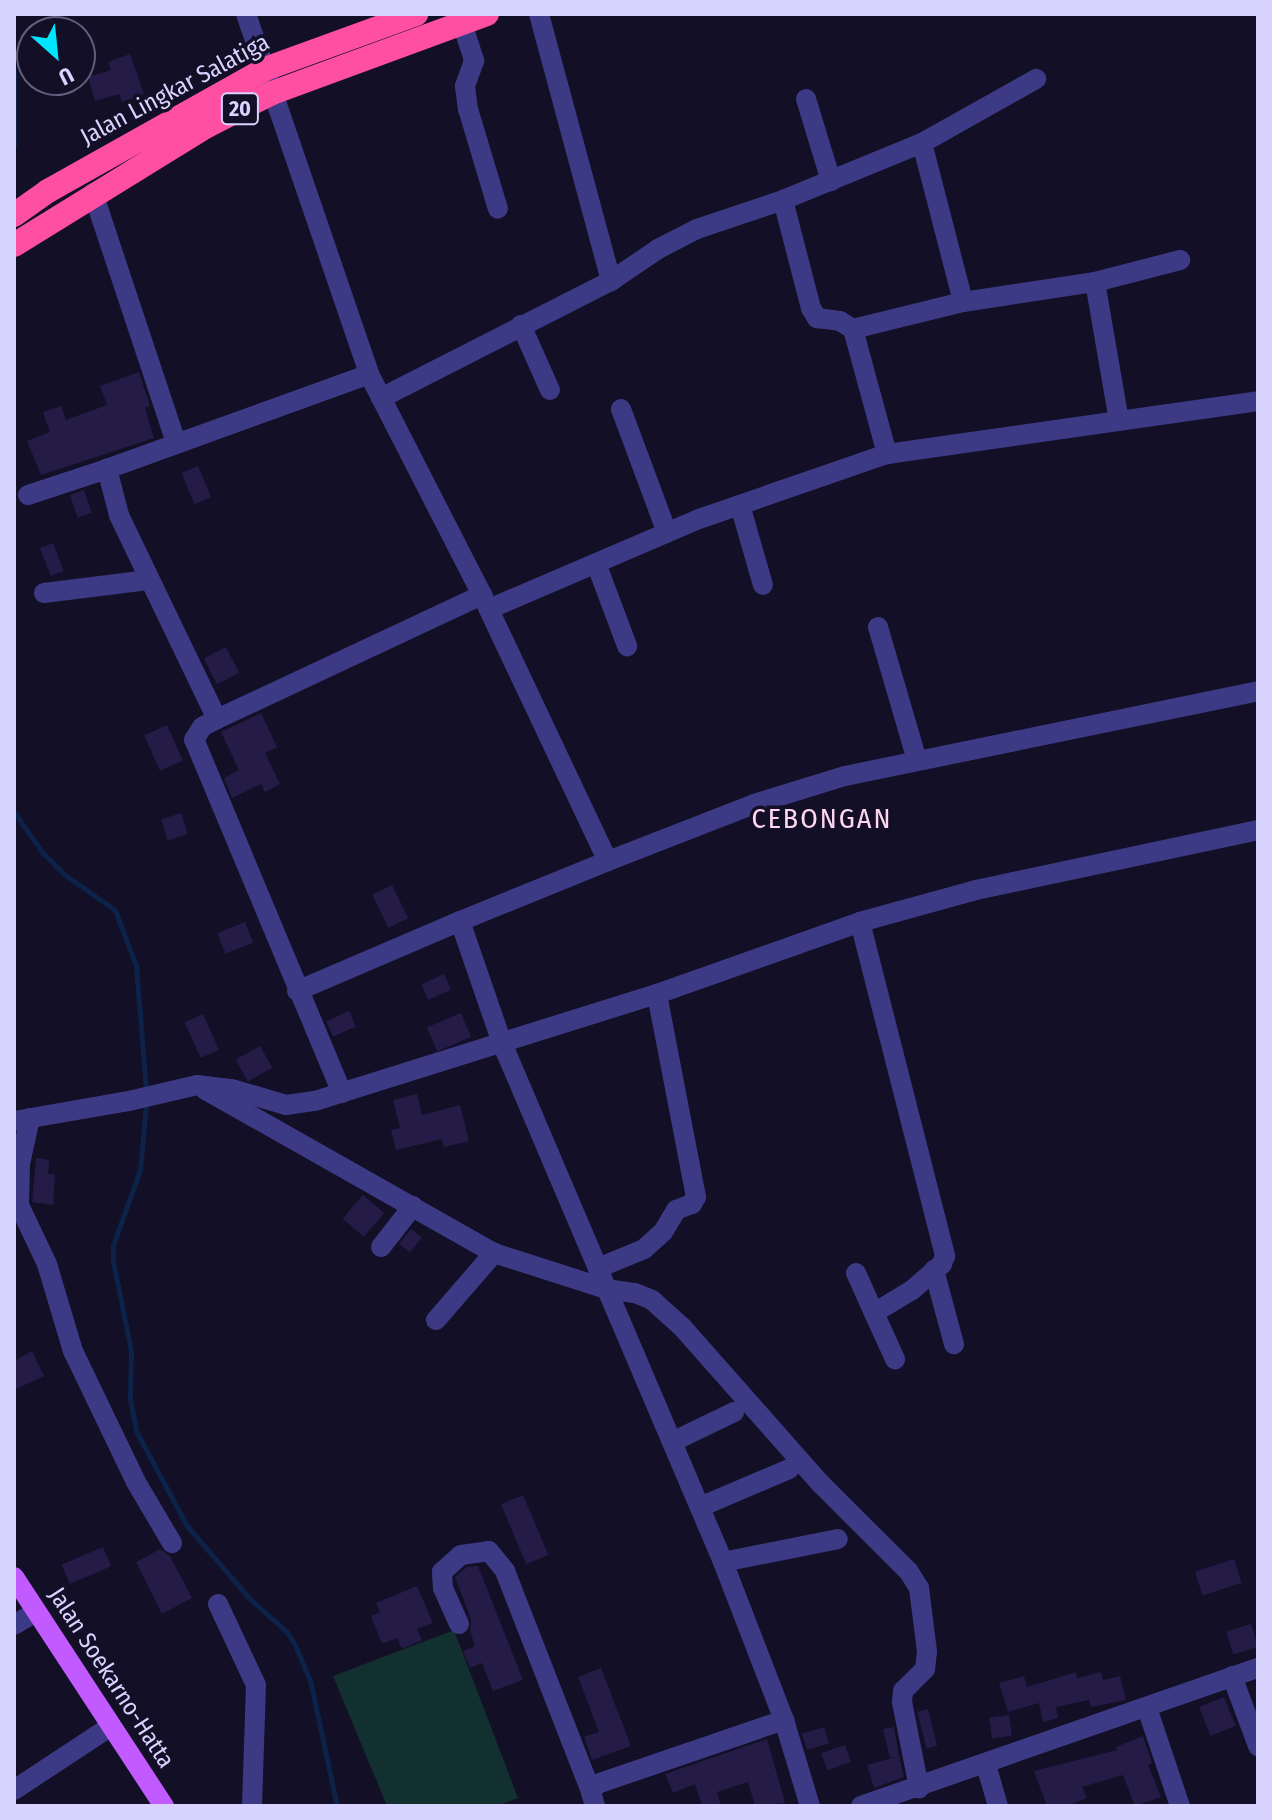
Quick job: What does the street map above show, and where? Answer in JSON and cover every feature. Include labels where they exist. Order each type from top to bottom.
[{"type":"highway","name":"Jalan Lingkar Salatiga","points":[[14,215],[70,179],[265,69],[416,14]]},
{"type":"highway","name":"Jalan Lingkar Salatiga","points":[[14,245],[93,193],[207,126],[272,93],[487,14]]},
{"type":"main road","name":"Jalan Soekarno-Hatta","points":[[14,1577],[164,1806]]},
{"type":"street","points":[[246,14],[369,374],[485,602],[608,861]]},
{"type":"street","points":[[539,14],[611,281]]},
{"type":"street","points":[[462,23],[474,61],[465,86],[468,109],[498,209]]},
{"type":"street","points":[[381,398],[611,281],[658,249],[697,229],[783,200],[922,143],[1036,79]]},
{"type":"street","points":[[806,99],[831,181]]},
{"type":"street","points":[[922,143],[963,302]]},
{"type":"street","points":[[93,193],[176,443]]},
{"type":"street","points":[[783,200],[811,308],[817,318],[840,321],[853,329],[887,454]]},
{"type":"street","points":[[853,329],[963,302],[1095,282],[1180,260]]},
{"type":"street","points":[[1095,282],[1119,421]]},
{"type":"street","points":[[521,325],[550,390]]},
{"type":"street","points":[[28,495],[369,374]]},
{"type":"street","points":[[342,1093],[194,740],[202,727],[485,602],[596,563],[740,505],[887,454],[1258,401]]},
{"type":"street","points":[[621,409],[667,533]]},
{"type":"street","points":[[107,469],[119,515],[217,719]]},
{"type":"street","points":[[740,505],[763,585]]},
{"type":"street","points":[[596,563],[627,646]]},
{"type":"street","points":[[44,593],[148,580]]},
{"type":"street","points":[[878,627],[917,760]]},
{"type":"street","points":[[297,991],[460,921],[754,804],[845,776],[1258,691]]},
{"type":"street","points":[[172,1543],[130,1470],[73,1351],[47,1264],[19,1205],[22,1120],[155,1096],[197,1085],[232,1089],[286,1105],[342,1093],[657,994],[860,922],[976,890],[1258,830]]},
{"type":"street","points":[[460,921],[502,1043],[723,1562],[784,1720],[810,1806]]},
{"type":"street","points":[[860,922],[945,1256],[912,1290],[874,1313]]},
{"type":"street","points":[[598,1268],[644,1249],[663,1232],[676,1210],[692,1204],[696,1197],[657,994]]},
{"type":"street","points":[[197,1085],[494,1253],[606,1289],[635,1293],[652,1300],[682,1327],[821,1484],[909,1572],[923,1602],[927,1651],[925,1669],[903,1691],[902,1702],[919,1788]]},
{"type":"street","points":[[381,1247],[413,1206]]},
{"type":"street","points":[[436,1320],[494,1253]]},
{"type":"street","points":[[934,1270],[954,1344]]},
{"type":"street","points":[[856,1273],[895,1359]]},
{"type":"street","points":[[672,1442],[734,1412]]},
{"type":"street","points":[[700,1507],[789,1469]]},
{"type":"street","points":[[723,1562],[838,1539]]},
{"type":"street","points":[[459,1624],[443,1588],[442,1572],[461,1555],[489,1551],[505,1571],[593,1799]]},
{"type":"street","points":[[218,1604],[256,1685],[252,1806]]},
{"type":"street","points":[[14,1625],[36,1612]]},
{"type":"street","points":[[861,1806],[1258,1668]]},
{"type":"street","points":[[1232,1676],[1258,1746]]},
{"type":"street","points":[[1147,1708],[1180,1806]]},
{"type":"street","points":[[593,1799],[597,1784],[784,1720]]},
{"type":"street","points":[[14,1790],[111,1726]]},
{"type":"street","points":[[986,1765],[998,1806]]},
{"type":"green space","points":[[454,1630],[518,1798],[496,1806],[387,1806],[333,1676]]},
{"type":"building","points":[[130,54],[144,94],[122,102],[119,94],[95,101],[96,75],[111,70],[108,62]]},
{"type":"building","points":[[139,372],[150,406],[145,408],[154,438],[41,475],[27,441],[50,432],[43,412],[61,406],[66,420],[107,405],[100,386]]},
{"type":"building","points":[[198,466],[211,497],[195,504],[181,473]]},
{"type":"building","points":[[84,490],[92,513],[78,518],[70,495]]},
{"type":"building","points":[[53,543],[64,571],[51,576],[40,548]]},
{"type":"building","points":[[226,647],[239,673],[217,684],[204,658]]},
{"type":"building","points":[[261,713],[277,747],[265,753],[280,784],[265,792],[261,784],[232,798],[224,778],[239,770],[221,732]]},
{"type":"building","points":[[167,725],[183,761],[160,771],[144,735]]},
{"type":"building","points":[[181,813],[188,834],[168,840],[161,819]]},
{"type":"building","points":[[392,885],[408,918],[388,928],[372,895]]},
{"type":"building","points":[[245,922],[253,942],[225,954],[217,933]]},
{"type":"building","points":[[444,974],[451,989],[429,1000],[421,985]]},
{"type":"building","points":[[349,1011],[356,1027],[333,1037],[326,1021]]},
{"type":"building","points":[[461,1013],[471,1037],[437,1051],[427,1027]]},
{"type":"building","points":[[203,1014],[219,1050],[201,1058],[185,1022]]},
{"type":"building","points":[[260,1046],[272,1068],[248,1081],[236,1060]]},
{"type":"building","points":[[417,1094],[422,1115],[460,1105],[469,1141],[444,1147],[442,1139],[396,1150],[391,1130],[400,1128],[393,1100]]},
{"type":"building","points":[[36,1158],[49,1160],[48,1174],[55,1174],[53,1205],[32,1202]]},
{"type":"building","points":[[363,1195],[384,1213],[364,1237],[343,1218]]},
{"type":"building","points":[[411,1229],[422,1238],[410,1253],[399,1244]]},
{"type":"building","points":[[32,1351],[44,1376],[14,1390],[14,1361]]},
{"type":"building","points":[[523,1495],[548,1555],[526,1564],[501,1504]]},
{"type":"building","points":[[103,1547],[111,1566],[70,1584],[62,1565]]},
{"type":"building","points":[[160,1549],[170,1556],[192,1598],[162,1614],[136,1562]]},
{"type":"building","points":[[1234,1559],[1242,1583],[1203,1595],[1195,1572]]},
{"type":"building","points":[[478,1566],[523,1680],[493,1691],[482,1663],[470,1668],[463,1651],[475,1646],[470,1631],[471,1619],[455,1577],[467,1567]]},
{"type":"building","points":[[417,1586],[433,1623],[417,1629],[422,1640],[402,1649],[397,1638],[382,1644],[371,1616],[380,1612],[376,1603]]},
{"type":"building","points":[[1251,1624],[1258,1647],[1233,1655],[1226,1632]]},
{"type":"building","points":[[601,1668],[631,1746],[592,1760],[584,1737],[599,1732],[578,1677]]},
{"type":"building","points":[[1076,1672],[1077,1678],[1101,1672],[1103,1680],[1120,1676],[1126,1700],[1091,1707],[1089,1700],[1056,1707],[1058,1718],[1043,1722],[1039,1703],[1008,1712],[999,1683],[1024,1676],[1027,1687]]},
{"type":"building","points":[[1224,1697],[1236,1726],[1211,1736],[1199,1707]]},
{"type":"building","points":[[928,1709],[937,1746],[927,1749],[917,1712]]},
{"type":"building","points":[[1009,1715],[1012,1736],[992,1739],[989,1718]]},
{"type":"building","points":[[824,1727],[829,1743],[807,1750],[802,1734]]},
{"type":"building","points":[[894,1727],[899,1756],[890,1758],[883,1729]]},
{"type":"building","points":[[1143,1736],[1152,1763],[1148,1765],[1161,1797],[1135,1806],[1123,1775],[1082,1787],[1087,1798],[1067,1806],[1047,1806],[1034,1771],[1117,1750],[1116,1747]]},
{"type":"building","points":[[767,1739],[785,1803],[755,1806],[748,1782],[717,1792],[721,1806],[702,1806],[695,1784],[673,1793],[665,1774]]},
{"type":"building","points":[[845,1745],[851,1762],[827,1770],[821,1753]]},
{"type":"building","points":[[899,1756],[904,1777],[874,1788],[867,1765]]},
{"type":"waterway","points":[[14,70],[14,145]]},
{"type":"waterway","points":[[14,812],[42,852],[64,874],[115,910],[136,966],[146,1090]]},
{"type":"waterway","points":[[146,1104],[140,1170],[113,1245],[113,1261],[131,1351],[130,1399],[136,1431],[187,1526],[250,1599],[287,1632],[295,1645],[310,1680],[337,1806]]},
{"type":"district","name":"CEBONGAN","points":[[822,819]]}]
